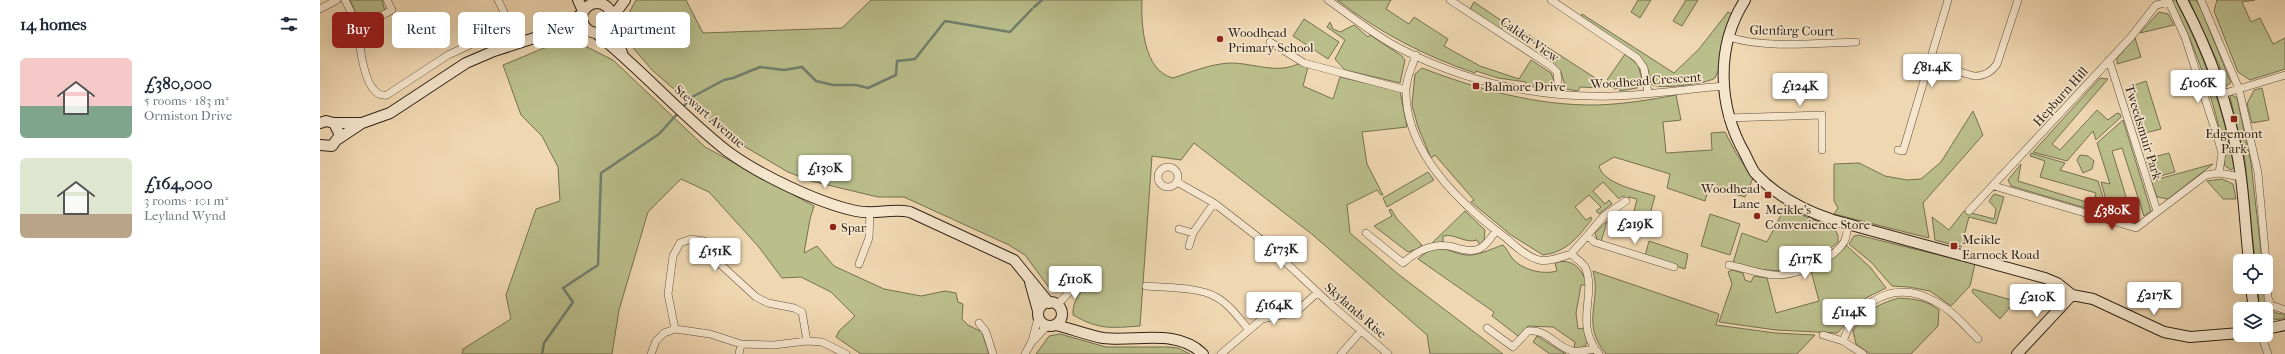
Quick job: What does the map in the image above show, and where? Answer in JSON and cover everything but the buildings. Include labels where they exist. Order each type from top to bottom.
[{"type":"street","points":[[320,9],[337,0]]},
{"type":"street","points":[[345,0],[351,12]]},
{"type":"street","points":[[384,14],[392,10],[387,0]]},
{"type":"street","points":[[361,48],[364,73],[376,93],[382,96],[387,95],[448,55],[498,32],[505,26],[506,20],[505,13],[498,0]]},
{"type":"street","points":[[578,0],[583,12],[587,7],[600,2],[609,9],[610,12]]},
{"type":"street","points":[[617,12],[625,0]]},
{"type":"street","name":"Woodhead Crescent","points":[[1328,0],[1398,47],[1454,73],[1494,84],[1559,95],[1614,96],[1724,86]]},
{"type":"street","name":"Calder View","points":[[1450,0],[1551,66],[1556,72],[1559,95]]},
{"type":"street","points":[[1551,0],[1637,58],[1644,68],[1648,93]]},
{"type":"street","points":[[1745,0],[1734,19],[1726,50],[1724,86],[1728,118],[1754,172],[1771,188],[1806,210],[1848,224],[2025,271],[2057,283],[2072,295],[2093,299],[2151,326],[2182,336],[2205,337],[2233,333]]},
{"type":"street","points":[[1898,150],[1902,152],[1948,0]]},
{"type":"street","points":[[1930,63],[1974,76],[1981,76],[1993,70],[1997,64],[2018,0]]},
{"type":"street","points":[[2182,0],[2200,37],[2222,94],[2230,121],[2241,177],[2248,254]]},
{"type":"street","points":[[2168,1],[2186,37],[2222,152],[2219,173]]},
{"type":"street","name":"Hepburn Hill","points":[[1969,211],[1994,186],[2109,60],[2156,5],[2168,1]]},
{"type":"street","points":[[2204,1],[2239,89],[2258,172],[2265,254]]},
{"type":"street","points":[[588,28],[592,32]]},
{"type":"street","points":[[588,32],[596,31]]},
{"type":"street","name":"Stewart Avenue","points":[[592,32],[623,54],[650,82],[710,135],[746,164],[800,191],[840,206],[870,212],[900,210],[918,216],[1005,254],[1014,260],[1028,278],[1079,330]]},
{"type":"street","name":"Glenfarg Court","points":[[1729,37],[1741,41],[1787,43],[1856,42]]},
{"type":"street","points":[[323,148],[362,123],[390,113],[466,63],[494,50],[533,38]]},
{"type":"street","points":[[1270,42],[1304,63],[1406,90]]},
{"type":"street","name":"Stewart Avenue","points":[[621,48],[623,54]]},
{"type":"street","points":[[1416,55],[1408,77],[1406,90],[1411,120],[1431,166],[1452,193],[1496,231],[1538,260],[1546,261],[1571,254],[1604,216],[1626,201]]},
{"type":"street","name":"Tweedsmuir Park","points":[[2109,60],[2157,211]]},
{"type":"street","points":[[2222,94],[2285,76]]},
{"type":"street","points":[[1728,118],[1822,116],[1822,150]]},
{"type":"street","points":[[325,120],[362,123]]},
{"type":"street","points":[[325,120],[339,131],[338,139]]},
{"type":"street","points":[[1994,186],[2136,228],[2206,175],[2219,173],[2241,177]]},
{"type":"street","name":"Skylands Rise","points":[[1177,182],[1214,203],[1279,254],[1317,293],[1388,354]]},
{"type":"street","points":[[1189,246],[1193,233],[1214,203]]},
{"type":"street","points":[[859,264],[869,238],[870,212]]},
{"type":"street","points":[[1730,264],[1775,275],[1798,272],[1815,265],[1837,250],[1844,242],[1848,224]]},
{"type":"street","points":[[1179,229],[1193,233]]},
{"type":"street","points":[[1366,233],[1403,263],[1419,251],[1434,246],[1446,246],[1471,251],[1479,249],[1484,246],[1496,231]]},
{"type":"street","points":[[1588,236],[1594,242],[1674,267]]},
{"type":"street","points":[[675,329],[668,294],[673,256],[680,243],[684,240],[696,238],[704,241],[719,263],[756,297],[768,303],[794,308],[802,312],[808,341]]},
{"type":"street","points":[[1487,328],[1513,347],[1528,331],[1536,330],[1574,351],[1597,351],[1585,319],[1589,282],[1586,268],[1571,254]]},
{"type":"street","name":"Stewart Avenue","points":[[1028,278],[1038,315]]},
{"type":"street","points":[[1056,307],[1079,282]]},
{"type":"street","points":[[1146,286],[1187,290],[1215,296],[1228,306],[1249,330]]},
{"type":"street","points":[[1843,341],[1849,325],[1862,308],[1878,298],[1891,293],[1902,292],[1919,294],[1935,301],[1978,339]]},
{"type":"street","points":[[1221,354],[1249,330],[1268,317],[1296,312],[1317,293]]},
{"type":"street","points":[[2268,294],[2271,305],[2285,310]]},
{"type":"street","points":[[2017,354],[2072,295]]},
{"type":"street","points":[[1025,354],[1031,343],[1038,315],[1044,304],[1056,307]]},
{"type":"street","points":[[1031,343],[1060,320],[1056,307]]},
{"type":"street","points":[[1038,315],[1052,326]]},
{"type":"street","points":[[980,323],[986,332],[993,354]]},
{"type":"street","points":[[2273,328],[2285,325]]},
{"type":"street","name":"Stewart Avenue","points":[[1052,326],[1079,330],[1091,335],[1114,339],[1181,340],[1197,348],[1203,354]]},
{"type":"street","points":[[651,354],[656,341],[664,333],[675,329],[710,334],[741,344],[774,345],[808,341],[830,344],[846,354]]},
{"type":"street","points":[[1341,354],[1361,331]]},
{"type":"street","points":[[1823,335],[1843,341],[1863,354]]},
{"type":"street","points":[[2264,342],[2268,354]]},
{"type":"street","points":[[739,354],[741,344]]},
{"type":"green space","points":[[350,0],[382,0],[385,11],[383,12],[355,12]]},
{"type":"green space","points":[[636,0],[686,0],[703,33],[842,28],[871,0],[1142,0],[1143,33],[1150,56],[1155,66],[1163,74],[1173,78],[1215,65],[1230,63],[1239,63],[1266,68],[1283,68],[1300,63],[1308,67],[1303,86],[1333,99],[1340,77],[1400,91],[1407,127],[1362,132],[1367,164],[1383,195],[1381,195],[1377,190],[1347,205],[1350,233],[1398,274],[1503,354],[1430,354],[1427,335],[1313,235],[1194,143],[1181,160],[1152,156],[1140,326],[1105,327],[1082,320],[1073,315],[1074,305],[1080,293],[1090,281],[1079,270],[1060,288],[1050,289],[1025,255],[1009,245],[904,197],[878,197],[811,181],[788,172],[730,138],[652,70],[633,48],[690,48],[690,12],[630,11]]},
{"type":"green space","points":[[1337,0],[1391,0],[1386,9],[1409,24],[1414,17],[1448,39],[1444,46],[1480,66],[1519,79],[1531,60],[1551,73],[1555,83],[1547,88],[1526,85],[1526,82],[1498,78],[1476,71],[1475,73],[1456,66],[1420,51],[1386,33],[1369,23]]},
{"type":"green space","points":[[1638,0],[1651,0],[1640,18],[1631,12]]},
{"type":"green space","points":[[1686,0],[1698,0],[1682,26],[1673,21]]},
{"type":"green space","points":[[2171,0],[2176,0],[2204,61],[2225,124],[2234,168],[2231,170],[2224,165],[2225,154],[2221,134],[2204,75],[2189,37]]},
{"type":"green space","points":[[2189,0],[2196,0],[2201,9],[2231,83],[2226,86],[2219,65]]},
{"type":"green space","points":[[2217,0],[2255,0],[2242,2],[2251,22],[2260,18],[2273,44],[2285,38],[2285,69],[2250,80],[2238,72],[2214,11]]},
{"type":"green space","points":[[1474,2],[1505,23],[1501,30],[1470,9]]},
{"type":"green space","points":[[1728,12],[1732,14],[1723,38],[1719,69],[1715,78],[1682,86],[1655,86],[1651,84],[1647,66],[1639,56],[1581,16],[1582,14],[1674,73],[1699,49]]},
{"type":"green space","points":[[2159,12],[2168,14],[2174,25],[2140,33]]},
{"type":"green space","points":[[1304,19],[1339,42],[1328,59],[1293,36]]},
{"type":"green space","points":[[1330,22],[1333,29],[1340,32],[1354,25],[1368,37],[1370,35],[1402,56],[1405,60],[1400,83],[1345,70],[1335,59],[1345,40],[1327,27]]},
{"type":"green space","points":[[1510,23],[1603,83],[1601,88],[1580,87],[1578,91],[1566,89],[1561,72],[1550,61],[1553,55],[1508,26]]},
{"type":"green space","points":[[2135,38],[2141,57],[2117,64],[2117,58]]},
{"type":"green space","points":[[544,48],[588,48],[613,60],[705,147],[814,206],[810,219],[804,253],[817,246],[834,266],[884,289],[921,296],[945,291],[956,293],[958,302],[963,304],[962,319],[968,325],[982,332],[989,354],[861,354],[836,337],[839,331],[855,316],[831,292],[801,277],[782,278],[758,246],[709,192],[681,179],[648,212],[619,310],[612,354],[462,354],[463,349],[511,319],[506,295],[536,209],[560,201],[558,167],[542,136],[521,115],[503,65]]},
{"type":"green space","points":[[1625,54],[1638,65],[1642,79],[1637,88],[1620,91],[1619,88],[1614,89],[1605,83]]},
{"type":"green space","points":[[1422,68],[1464,83],[1508,95],[1552,103],[1597,105],[1637,102],[1676,95],[1681,120],[1663,122],[1666,153],[1712,150],[1711,133],[1725,132],[1736,153],[1753,178],[1745,197],[1709,186],[1705,201],[1667,188],[1670,174],[1614,157],[1599,166],[1607,178],[1623,186],[1655,196],[1646,228],[1631,223],[1637,199],[1629,197],[1628,199],[1622,196],[1619,199],[1603,182],[1593,191],[1605,204],[1609,200],[1612,204],[1599,214],[1596,211],[1601,207],[1589,195],[1575,207],[1586,220],[1591,217],[1592,219],[1577,238],[1571,243],[1559,251],[1543,255],[1511,235],[1471,202],[1474,200],[1435,155],[1431,158],[1418,127],[1412,105],[1415,74]]},
{"type":"green space","points":[[2100,78],[2108,79],[2052,144],[2060,150],[2097,110],[2108,120],[2117,113],[2120,114],[2121,117],[2096,140],[2093,131],[2067,161],[2033,152]]},
{"type":"green space","points":[[2146,81],[2161,129],[2145,133],[2129,87]]},
{"type":"green space","points":[[2262,88],[2269,120],[2252,123],[2247,104],[2254,90]]},
{"type":"green space","points":[[2232,95],[2237,98],[2251,163],[2261,254],[2254,254],[2245,160],[2230,97]]},
{"type":"green space","points":[[1973,111],[1983,135],[1923,203],[1929,238],[1834,214],[1838,208],[1834,201],[1834,164],[1859,163],[1885,176],[1907,180],[1921,179],[1941,162]]},
{"type":"green space","points":[[2123,120],[2151,211],[2144,216],[2122,148],[2112,151],[2127,200],[2112,205],[2114,211],[2112,215],[2101,216],[2105,196],[2101,182],[2110,184],[2097,143]]},
{"type":"green space","points":[[2031,153],[2065,163],[2060,170],[2098,181],[2103,197],[2099,212],[2011,186],[2008,180],[2021,164],[2018,181],[2093,204],[2096,193],[2040,177],[2045,161],[2030,156]]},
{"type":"green space","points":[[2169,153],[2175,172],[2152,178],[2146,159]]},
{"type":"green space","points":[[2080,155],[2088,156],[2094,161],[2092,169],[2083,173],[2077,160]]},
{"type":"green space","points":[[2213,164],[2168,199],[2157,197],[2151,181]]},
{"type":"green space","points":[[1428,172],[1434,180],[1387,207],[1383,198]]},
{"type":"green space","points":[[2222,179],[2233,184],[2236,199],[2223,199],[2207,181]]},
{"type":"green space","points":[[1994,194],[2004,197],[1996,224],[1969,217],[1961,247],[1935,240],[1932,217],[1949,230],[1964,211],[1994,219],[1996,209],[1989,201]]},
{"type":"green space","points":[[1391,209],[1397,219],[1422,245],[1417,249],[1408,252],[1374,226],[1392,216],[1389,210]]},
{"type":"green space","points":[[1787,209],[1834,228],[1838,235],[1838,242],[1813,261],[1789,269],[1777,271],[1764,270],[1733,263],[1742,233],[1767,242],[1782,213],[1784,214]]},
{"type":"green space","points":[[1465,211],[1485,230],[1484,240],[1480,245],[1477,240],[1468,241],[1447,235],[1443,236],[1443,242],[1431,244]]},
{"type":"green space","points":[[1710,214],[1740,224],[1730,255],[1701,246]]},
{"type":"green space","points":[[1607,221],[1601,242],[1597,239],[1595,233]]},
{"type":"green space","points":[[1858,235],[1975,264],[1970,286],[1951,306],[1930,291],[1909,287],[1892,286],[1871,262],[1849,244],[1854,236]]},
{"type":"green space","points":[[1649,241],[1688,254],[1685,269],[1645,256]]},
{"type":"green space","points":[[1503,245],[1512,258],[1521,266],[1539,272],[1557,271],[1555,263],[1561,262],[1572,263],[1580,270],[1583,274],[1586,285],[1581,285],[1576,313],[1578,329],[1584,328],[1588,342],[1584,347],[1574,348],[1575,342],[1553,327],[1528,326],[1518,336],[1492,316],[1494,312],[1418,259],[1433,249],[1472,255]]},
{"type":"green space","points":[[1846,245],[1870,267],[1886,288],[1859,302],[1852,309],[1844,325],[1837,333],[1776,330],[1719,322],[1732,284],[1728,272],[1732,270],[1743,273],[1745,280],[1751,282],[1754,276],[1767,278],[1776,313],[1819,301],[1811,271],[1837,255]]},
{"type":"green space","points":[[1593,271],[1719,314],[1716,325],[1775,333],[1815,335],[1797,354],[1606,354],[1598,343],[1594,332],[1593,312],[1595,282]]},
{"type":"green space","points":[[1973,289],[2015,301],[2000,319],[1972,292]]},
{"type":"green space","points":[[2258,294],[2265,294],[2267,302],[2259,302]]},
{"type":"green space","points":[[1899,298],[1930,304],[1939,310],[1938,326],[1911,354],[1870,354],[1856,344],[1853,331],[1862,319],[1872,310],[1884,303]]},
{"type":"green space","points":[[2273,311],[2279,314],[2285,314],[2285,318],[2273,318]]},
{"type":"green space","points":[[1060,334],[1106,347],[1168,347],[1178,348],[1190,354],[1036,354],[1049,336]]},
{"type":"green space","points":[[1537,336],[1566,354],[1550,354],[1533,342]]},
{"type":"waterway","points":[[1034,7],[1042,0]]},
{"type":"waterway","points":[[682,108],[692,97],[724,80],[760,67],[784,70],[802,67],[816,81],[833,85],[856,85],[868,88],[896,75],[897,61],[915,59],[945,21],[1010,32],[1032,9]]},
{"type":"waterway","points":[[542,354],[544,343],[573,302],[563,288],[598,265],[601,173],[659,134],[679,112]]},
{"type":"place","name":"Woodhead Primary School","points":[[1220,39]]},
{"type":"place","name":"Balmore Drive","points":[[1476,86]]},
{"type":"place","name":"Edgemont Park","points":[[2234,119]]},
{"type":"place","name":"Woodhead Lane","points":[[1768,195]]},
{"type":"place","name":"Meikle's Convenience Store","points":[[1757,216]]},
{"type":"place","name":"Spar","points":[[833,227]]},
{"type":"place","name":"Meikle Earnock Road","points":[[1954,246]]}]
